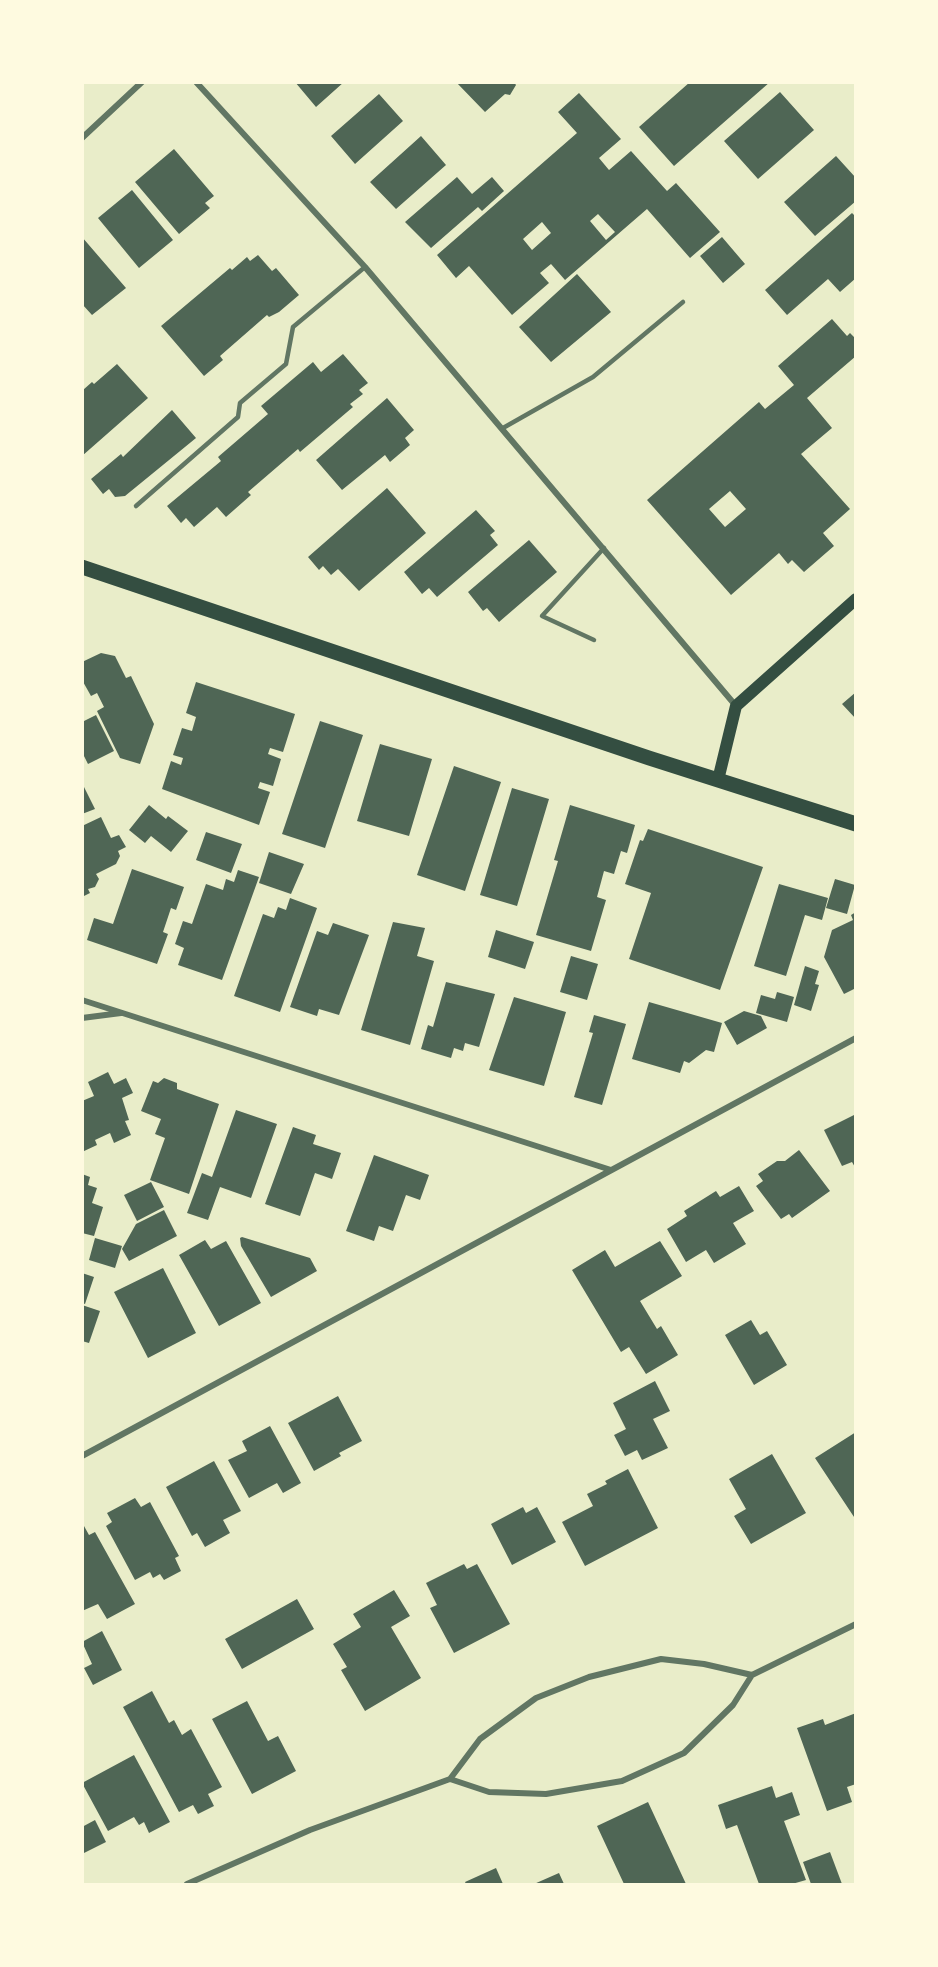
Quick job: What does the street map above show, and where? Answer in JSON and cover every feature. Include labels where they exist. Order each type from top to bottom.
[{"type":"main road","points":[[82,567],[855,824]]},
{"type":"main road","points":[[718,780],[736,706],[855,598]]},
{"type":"street","points":[[82,138],[142,82]]},
{"type":"street","points":[[196,82],[365,267],[736,706]]},
{"type":"street","points":[[82,1000],[611,1170]]},
{"type":"street","points":[[82,1018],[124,1013]]},
{"type":"street","points":[[82,1456],[855,1038]]},
{"type":"street","points":[[450,1779],[489,1792],[546,1794],[622,1781],[684,1753],[733,1705],[752,1675],[855,1624]]},
{"type":"street","points":[[187,1884],[310,1830],[450,1779],[480,1739],[536,1698],[589,1677],[661,1659],[705,1664],[752,1675]]},
{"type":"lane","points":[[136,506],[238,417],[240,404],[286,364],[292,327],[365,267]]},
{"type":"lane","points":[[503,428],[593,377],[683,302]]},
{"type":"lane","points":[[594,640],[542,616],[604,548]]},
{"type":"building","points":[[295,82],[344,82],[316,107]]},
{"type":"building","points":[[456,82],[514,82],[516,85],[510,95],[505,94],[485,112]]},
{"type":"building","points":[[690,82],[770,82],[674,166],[639,127]]},
{"type":"building","points":[[780,92],[814,130],[758,179],[724,141]]},
{"type":"building","points":[[579,93],[621,139],[599,158],[609,170],[631,151],[667,191],[676,183],[720,232],[690,258],[647,209],[565,280],[551,264],[540,273],[549,283],[512,315],[469,266],[456,278],[437,255],[577,133],[558,112]],"holes":[[[598,214],[615,232],[606,240],[590,221]],[[542,222],[551,233],[532,250],[523,239]]]},
{"type":"building","points":[[379,94],[403,121],[355,164],[331,136]]},
{"type":"building","points":[[421,136],[446,165],[396,209],[370,182]]},
{"type":"building","points":[[174,149],[214,196],[205,203],[210,208],[179,234],[135,182]]},
{"type":"building","points":[[836,156],[856,178],[856,201],[815,236],[784,202]]},
{"type":"building","points":[[457,177],[472,194],[492,177],[504,191],[482,211],[478,207],[431,248],[405,222]]},
{"type":"building","points":[[132,190],[173,240],[139,268],[98,218]]},
{"type":"building","points":[[852,213],[856,217],[856,278],[840,292],[828,279],[787,315],[765,290]]},
{"type":"building","points":[[82,237],[126,288],[92,315],[82,304]]},
{"type":"building","points":[[722,237],[745,264],[723,283],[700,256]]},
{"type":"building","points":[[258,255],[272,271],[276,268],[299,295],[279,312],[269,317],[267,315],[220,356],[223,360],[204,376],[161,326],[230,268],[232,270],[247,257],[250,261]]},
{"type":"building","points":[[577,274],[611,312],[551,362],[519,327]]},
{"type":"building","points":[[832,319],[847,336],[850,333],[856,339],[856,356],[807,398],[832,428],[801,454],[850,509],[823,533],[834,546],[804,572],[792,560],[788,564],[779,553],[731,595],[647,500],[759,402],[765,409],[794,385],[778,366]],"holes":[[[730,491],[746,509],[725,527],[709,509]]]},
{"type":"building","points":[[343,354],[368,383],[359,390],[363,394],[350,404],[353,407],[300,452],[298,449],[248,492],[251,495],[226,517],[217,507],[194,527],[186,518],[181,523],[167,506],[221,461],[218,457],[268,414],[261,406],[313,362],[321,372]]},
{"type":"building","points":[[117,364],[148,398],[82,456],[83,390],[92,382],[94,384]]},
{"type":"building","points":[[387,398],[414,430],[405,438],[410,445],[390,462],[385,455],[342,490],[316,460]]},
{"type":"building","points":[[172,410],[196,438],[125,496],[115,497],[109,489],[103,494],[91,479],[121,454],[123,457]]},
{"type":"building","points":[[387,488],[426,533],[359,591],[338,569],[331,575],[323,566],[319,570],[308,557]]},
{"type":"building","points":[[476,510],[495,531],[490,535],[498,545],[437,597],[429,588],[422,594],[404,572]]},
{"type":"building","points":[[529,540],[557,572],[499,622],[487,608],[483,611],[468,592]]},
{"type":"building","points":[[101,653],[115,656],[126,678],[131,676],[154,724],[140,764],[120,758],[97,711],[104,707],[97,693],[91,696],[82,680],[82,662]]},
{"type":"building","points":[[196,682],[295,714],[283,752],[270,748],[268,754],[281,759],[273,786],[260,782],[258,788],[270,792],[259,825],[162,789],[171,761],[181,765],[183,758],[173,755],[182,728],[192,731],[196,717],[186,713]]},
{"type":"building","points":[[856,692],[856,719],[842,704]]},
{"type":"building","points":[[96,715],[114,751],[88,764],[82,752],[82,722]]},
{"type":"building","points":[[320,721],[363,735],[325,848],[282,834]]},
{"type":"building","points":[[380,744],[432,759],[409,836],[357,821]]},
{"type":"building","points":[[454,766],[501,782],[465,891],[417,875]]},
{"type":"building","points":[[82,783],[95,809],[82,814]]},
{"type":"building","points":[[512,788],[549,799],[517,906],[480,895]]},
{"type":"building","points":[[149,805],[166,819],[168,816],[188,831],[171,852],[151,836],[145,843],[129,830]]},
{"type":"building","points":[[570,805],[635,825],[627,853],[621,851],[614,874],[604,871],[597,897],[606,900],[591,951],[536,935],[558,861],[554,860]]},
{"type":"building","points":[[101,817],[111,838],[119,835],[126,847],[118,851],[120,856],[116,864],[96,874],[99,879],[95,887],[88,889],[90,893],[82,897],[82,826]]},
{"type":"building","points":[[648,829],[763,867],[720,990],[629,959],[651,893],[625,884],[640,840],[643,841]]},
{"type":"building","points":[[206,832],[242,844],[231,873],[196,860]]},
{"type":"building","points":[[269,852],[304,864],[291,894],[259,883]]},
{"type":"building","points":[[132,869],[184,887],[176,910],[171,908],[163,932],[168,934],[157,964],[87,940],[94,918],[113,924]]},
{"type":"building","points":[[238,870],[259,877],[222,980],[178,965],[184,948],[175,944],[183,921],[192,924],[206,884],[223,890],[226,879],[234,882]]},
{"type":"building","points":[[835,879],[855,885],[847,914],[826,908]]},
{"type":"building","points":[[779,884],[828,898],[822,920],[805,915],[786,976],[754,966]]},
{"type":"building","points":[[290,898],[317,908],[280,1012],[234,996],[263,914],[274,918],[278,907],[286,910]]},
{"type":"building","points":[[856,912],[856,988],[844,994],[824,957],[832,930],[853,920],[851,915]]},
{"type":"building","points":[[393,922],[425,928],[417,956],[434,961],[410,1045],[361,1030]]},
{"type":"building","points":[[333,923],[369,935],[339,1015],[319,1009],[317,1016],[290,1007],[317,931],[328,935]]},
{"type":"building","points":[[496,930],[534,942],[525,969],[488,957]]},
{"type":"building","points":[[571,956],[598,964],[587,1000],[560,992]]},
{"type":"building","points":[[805,966],[819,971],[815,984],[819,985],[811,1011],[794,1005]]},
{"type":"building","points":[[446,982],[495,994],[479,1047],[465,1043],[463,1051],[454,1048],[451,1058],[421,1049],[428,1025],[433,1027]]},
{"type":"building","points":[[777,992],[794,997],[787,1022],[756,1013],[761,995],[775,999]]},
{"type":"building","points":[[514,997],[566,1012],[544,1086],[489,1070]]},
{"type":"building","points":[[649,1002],[722,1023],[714,1052],[706,1050],[689,1063],[684,1061],[680,1073],[632,1059]]},
{"type":"building","points":[[744,1011],[761,1016],[767,1028],[737,1045],[724,1022]]},
{"type":"building","points":[[594,1015],[626,1024],[602,1105],[574,1097],[593,1033],[589,1032]]},
{"type":"building","points":[[108,1072],[114,1084],[126,1078],[133,1093],[122,1098],[129,1120],[125,1121],[131,1135],[114,1143],[110,1133],[95,1140],[97,1145],[82,1152],[82,1101],[94,1096],[88,1082]]},
{"type":"building","points":[[164,1078],[177,1083],[177,1089],[219,1104],[189,1194],[150,1180],[165,1138],[155,1134],[161,1119],[141,1111],[153,1081],[158,1083]]},
{"type":"building","points":[[236,1110],[277,1124],[251,1198],[220,1187],[208,1220],[187,1213],[202,1173],[212,1177]]},
{"type":"building","points":[[856,1114],[856,1169],[852,1162],[842,1166],[824,1130]]},
{"type":"building","points":[[293,1127],[316,1135],[313,1144],[341,1153],[332,1179],[315,1173],[300,1216],[265,1204]]},
{"type":"building","points":[[799,1150],[830,1191],[792,1218],[789,1214],[781,1219],[756,1186],[763,1181],[758,1174],[777,1161],[785,1161]]},
{"type":"building","points":[[374,1155],[429,1175],[420,1200],[406,1195],[393,1231],[379,1226],[374,1241],[346,1231]]},
{"type":"building","points":[[82,1174],[90,1177],[88,1185],[97,1188],[92,1203],[103,1207],[94,1236],[82,1233]]},
{"type":"building","points":[[151,1182],[164,1207],[137,1221],[124,1195]]},
{"type":"building","points":[[739,1186],[754,1211],[733,1223],[746,1244],[714,1263],[706,1250],[686,1262],[667,1229],[687,1216],[684,1211],[716,1191],[720,1197]]},
{"type":"building","points":[[164,1210],[177,1236],[129,1261],[122,1249],[136,1224]]},
{"type":"building","points":[[95,1238],[122,1246],[115,1268],[89,1260]]},
{"type":"building","points":[[240,1238],[310,1258],[317,1271],[271,1297],[241,1246]]},
{"type":"building","points":[[205,1240],[211,1249],[226,1241],[261,1303],[219,1326],[179,1255]]},
{"type":"building","points":[[660,1241],[682,1276],[640,1301],[657,1329],[661,1326],[678,1355],[646,1374],[629,1347],[621,1352],[572,1270],[605,1250],[615,1267]]},
{"type":"building","points":[[163,1268],[196,1333],[148,1358],[114,1292]]},
{"type":"building","points":[[82,1273],[94,1277],[85,1304],[82,1303]]},
{"type":"building","points":[[82,1305],[100,1311],[89,1343],[82,1341]]},
{"type":"building","points":[[751,1320],[760,1335],[767,1331],[787,1365],[754,1385],[725,1335]]},
{"type":"building","points":[[655,1381],[670,1411],[653,1419],[668,1448],[642,1460],[637,1450],[625,1456],[614,1435],[626,1429],[613,1403]]},
{"type":"building","points":[[338,1396],[362,1441],[339,1453],[341,1456],[314,1471],[288,1423]]},
{"type":"building","points":[[270,1426],[301,1483],[283,1493],[277,1483],[249,1498],[228,1460],[247,1451],[242,1441]]},
{"type":"building","points":[[856,1432],[856,1520],[815,1458]]},
{"type":"building","points":[[772,1454],[806,1513],[751,1544],[734,1516],[746,1509],[729,1479]]},
{"type":"building","points":[[214,1461],[241,1511],[223,1520],[230,1533],[205,1547],[197,1533],[192,1536],[166,1487]]},
{"type":"building","points":[[628,1469],[658,1528],[585,1566],[562,1522],[593,1506],[587,1494],[607,1484],[605,1481]]},
{"type":"building","points":[[135,1498],[141,1507],[150,1502],[179,1556],[175,1558],[181,1571],[164,1580],[160,1574],[153,1578],[150,1572],[135,1580],[106,1526],[112,1522],[107,1513]]},
{"type":"building","points":[[523,1507],[526,1513],[537,1507],[556,1542],[512,1565],[491,1524]]},
{"type":"building","points":[[84,1526],[89,1535],[95,1532],[135,1604],[107,1619],[98,1604],[82,1611]]},
{"type":"building","points":[[464,1564],[467,1569],[477,1564],[510,1624],[454,1653],[430,1608],[437,1605],[426,1583]]},
{"type":"building","points":[[394,1590],[410,1616],[391,1627],[421,1678],[365,1711],[341,1670],[347,1667],[333,1644],[361,1627],[353,1614]]},
{"type":"building","points":[[297,1599],[314,1629],[242,1669],[225,1639]]},
{"type":"building","points":[[102,1631],[122,1670],[93,1685],[84,1668],[92,1664],[82,1642]]},
{"type":"building","points":[[152,1691],[169,1723],[174,1720],[182,1735],[191,1729],[222,1787],[208,1794],[214,1806],[198,1814],[193,1805],[179,1812],[123,1707]]},
{"type":"building","points":[[247,1701],[268,1741],[278,1736],[296,1771],[252,1794],[212,1719]]},
{"type":"building","points":[[856,1713],[856,1784],[847,1787],[852,1802],[827,1811],[797,1728],[823,1719],[825,1725]]},
{"type":"building","points":[[134,1755],[170,1822],[149,1833],[144,1822],[139,1825],[134,1817],[108,1831],[82,1783]]},
{"type":"building","points":[[772,1786],[776,1798],[792,1792],[800,1815],[784,1821],[806,1880],[792,1884],[759,1884],[737,1825],[726,1829],[718,1805]]},
{"type":"building","points":[[648,1802],[686,1884],[624,1884],[597,1826]]},
{"type":"building","points":[[95,1820],[106,1842],[82,1854],[82,1827]]},
{"type":"building","points":[[830,1852],[842,1884],[811,1884],[803,1862]]},
{"type":"building","points":[[496,1868],[503,1884],[466,1884],[465,1882]]},
{"type":"building","points":[[559,1873],[564,1884],[534,1884]]}]
